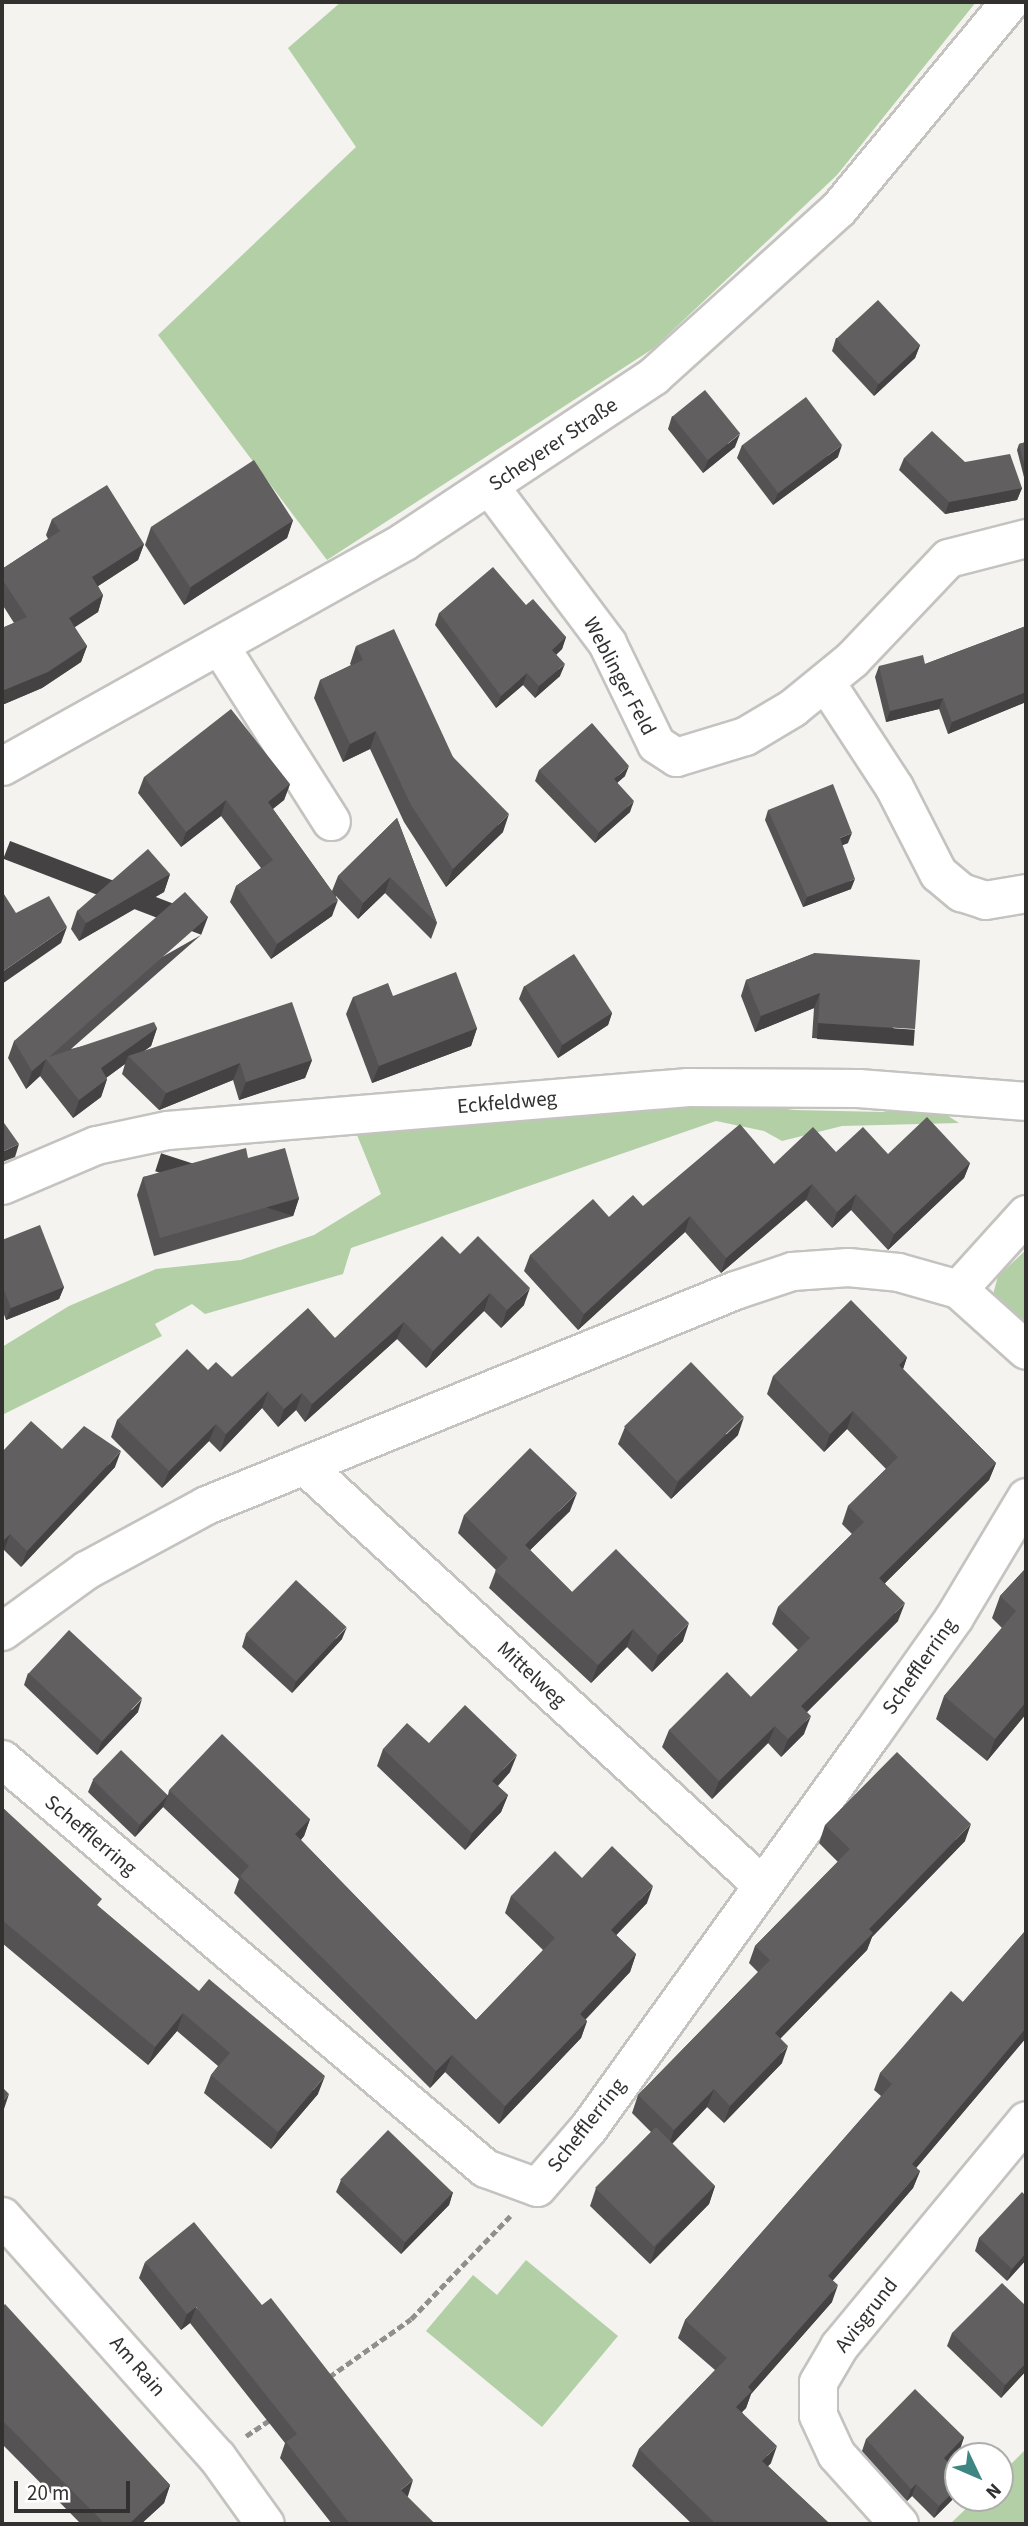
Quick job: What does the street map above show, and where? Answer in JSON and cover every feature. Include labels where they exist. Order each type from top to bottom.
[{"type":"street","name":"Scheyerer Straße","points":[[2,766],[221,648],[490,487],[653,376],[737,305],[838,209],[1009,2]]},
{"type":"street","name":"Weblinger Feld","points":[[490,487],[589,615],[656,744],[670,756],[707,752],[745,736],[826,683],[948,558],[1026,538]]},
{"type":"street","points":[[221,648],[331,821]]},
{"type":"street","points":[[826,683],[887,776],[938,873],[961,892],[985,900],[1026,893]]},
{"type":"street","name":"Eckfeldweg","points":[[2,1185],[96,1145],[167,1130],[675,1088],[858,1088],[1025,1110]]},
{"type":"street","points":[[958,1289],[1026,1214]]},
{"type":"street","points":[[2,1631],[86,1570],[206,1506],[792,1270],[898,1272],[958,1289],[1026,1350]]},
{"type":"street","name":"Mittelweg","points":[[304,1465],[761,1884]]},
{"type":"street","name":"Schefflerring","points":[[2,1759],[485,2168],[537,2187],[588,2128],[954,1617],[1026,1497]]},
{"type":"street","name":"Avisgrund","points":[[899,2524],[836,2454],[818,2415],[818,2382],[839,2346],[1026,2120]]},
{"type":"street","name":"Am Rain","points":[[7,2231],[217,2457],[265,2524]]},
{"type":"path","points":[[319,2384],[411,2319],[537,2187]]},
{"type":"path","points":[[217,2457],[274,2417]]},
{"type":"green space","points":[[341,2],[976,2],[837,175],[654,348],[327,560],[158,335],[356,147],[288,48]]},
{"type":"green space","points":[[713,1098],[794,1110],[883,1112],[928,1103],[959,1123],[842,1126],[782,1141],[764,1131],[716,1121],[351,1248],[343,1274],[205,1314],[192,1304],[155,1324],[162,1336],[2,1415],[2,1347],[69,1306],[156,1269],[241,1260],[314,1235],[381,1194],[357,1135]]},
{"type":"green space","points":[[1026,1250],[1026,1321],[992,1298],[998,1276]]},
{"type":"green space","points":[[526,2260],[618,2336],[542,2427],[426,2331],[473,2275],[497,2295]]},
{"type":"green space","points":[[1026,2449],[1026,2524],[950,2524],[962,2512],[1014,2512],[1014,2461]]},
{"type":"building","points":[[878,300],[920,345],[879,384],[836,339]]},
{"type":"building","points":[[705,390],[740,434],[708,460],[672,416]]},
{"type":"building","points":[[806,397],[842,445],[778,493],[742,445]]},
{"type":"building","points":[[932,431],[965,462],[1010,454],[1022,488],[949,502],[904,458]]},
{"type":"building","points":[[1026,442],[1026,471],[1019,444]]},
{"type":"building","points":[[254,460],[293,520],[190,587],[151,527]]},
{"type":"building","points":[[107,485],[144,544],[92,577],[103,595],[69,618],[87,646],[48,672],[2,691],[2,628],[27,617],[2,579],[2,569],[60,531],[52,519]]},
{"type":"building","points":[[493,567],[526,605],[533,599],[566,637],[552,650],[565,664],[539,686],[527,673],[501,696],[439,613]]},
{"type":"building","points":[[1026,626],[1026,692],[952,722],[943,698],[890,711],[879,666],[923,655],[925,664]]},
{"type":"building","points":[[394,629],[453,757],[509,814],[453,869],[411,805],[376,731],[350,744],[320,680],[363,660],[356,646]]},
{"type":"building","points":[[231,709],[290,784],[268,802],[338,900],[277,944],[236,886],[273,860],[226,800],[186,832],[144,777]]},
{"type":"building","points":[[592,723],[629,766],[614,779],[634,801],[599,832],[539,770]]},
{"type":"building","points":[[833,784],[852,833],[840,838],[855,879],[807,897],[768,810]]},
{"type":"building","points":[[397,818],[437,923],[390,877],[363,903],[338,876]]},
{"type":"building","points":[[148,849],[170,874],[86,923],[77,911]]},
{"type":"building","points":[[2,891],[16,913],[49,896],[67,927],[2,972]]},
{"type":"building","points":[[185,892],[208,917],[49,1057],[154,1022],[157,1028],[101,1068],[107,1079],[79,1100],[46,1059],[32,1071],[14,1041]]},
{"type":"building","points":[[815,953],[920,960],[915,1029],[818,1023],[820,993],[761,1016],[746,980]]},
{"type":"building","points":[[574,954],[612,1013],[563,1045],[525,986]]},
{"type":"building","points":[[456,972],[477,1028],[379,1066],[353,997],[388,983],[393,996]]},
{"type":"building","points":[[292,1002],[312,1060],[246,1082],[240,1063],[166,1093],[128,1056]]},
{"type":"building","points":[[927,1117],[970,1163],[894,1234],[856,1194],[837,1212],[812,1184],[726,1258],[690,1216],[584,1314],[530,1255],[593,1199],[609,1217],[633,1195],[643,1206],[740,1124],[774,1164],[813,1127],[836,1152],[863,1127],[888,1154]]},
{"type":"building","points":[[2,1120],[19,1144],[2,1152]]},
{"type":"building","points":[[246,1148],[248,1158],[285,1148],[299,1198],[160,1238],[143,1177]]},
{"type":"building","points":[[40,1225],[64,1287],[11,1308],[2,1285],[2,1240]]},
{"type":"building","points":[[442,1236],[460,1254],[478,1236],[530,1288],[507,1310],[490,1293],[433,1351],[404,1322],[312,1404],[302,1393],[284,1409],[268,1391],[226,1434],[216,1424],[169,1471],[117,1420],[187,1349],[208,1370],[216,1362],[232,1377],[308,1308],[335,1338]]},
{"type":"building","points":[[851,1300],[907,1357],[899,1365],[996,1463],[879,1578],[905,1603],[801,1706],[811,1716],[788,1739],[775,1726],[719,1781],[669,1730],[727,1672],[751,1697],[810,1638],[778,1607],[864,1522],[848,1506],[898,1457],[853,1411],[830,1434],[773,1376]]},
{"type":"building","points":[[691,1362],[744,1417],[677,1481],[624,1427]]},
{"type":"building","points":[[31,1421],[62,1449],[84,1426],[121,1451],[27,1551],[10,1534],[2,1542],[2,1452]]},
{"type":"building","points":[[530,1448],[577,1493],[525,1545],[572,1592],[616,1549],[689,1623],[658,1655],[633,1629],[598,1665],[495,1571],[508,1558],[464,1515]]},
{"type":"building","points":[[1026,1568],[1026,1702],[995,1739],[944,1696],[1016,1611],[1000,1596]]},
{"type":"building","points":[[296,1580],[346,1627],[296,1681],[246,1634]]},
{"type":"building","points":[[69,1630],[142,1698],[102,1741],[29,1673]]},
{"type":"building","points":[[465,1705],[517,1755],[492,1781],[508,1795],[472,1833],[383,1749],[407,1723],[429,1743]]},
{"type":"building","points":[[222,1734],[310,1819],[295,1834],[476,2020],[555,1938],[511,1896],[555,1851],[582,1878],[612,1846],[653,1886],[611,1930],[636,1954],[580,2014],[587,2021],[505,2106],[452,2055],[436,2071],[240,1876],[249,1866],[169,1790]]},
{"type":"building","points":[[121,1750],[168,1795],[139,1825],[93,1779]]},
{"type":"building","points":[[897,1752],[971,1824],[869,1929],[873,1933],[775,2033],[788,2046],[730,2106],[714,2089],[674,2130],[638,2095],[770,1960],[755,1946],[850,1849],[825,1825]]},
{"type":"building","points":[[2,1807],[102,1899],[97,1905],[199,1991],[209,1979],[325,2076],[278,2132],[211,2075],[230,2053],[183,2013],[155,2047],[2,1920]]},
{"type":"building","points":[[1026,1930],[1026,2028],[912,2164],[920,2171],[828,2276],[838,2285],[748,2387],[752,2391],[736,2407],[777,2446],[762,2461],[830,2524],[716,2524],[639,2449],[727,2358],[685,2320],[892,2084],[880,2073],[951,1991],[963,2002]]},
{"type":"building","points":[[2,2087],[9,2094],[2,2102]]},
{"type":"building","points":[[656,2127],[715,2186],[654,2247],[595,2188]]},
{"type":"building","points":[[388,2130],[453,2193],[405,2242],[340,2180]]},
{"type":"building","points":[[1022,2192],[1026,2196],[1026,2253],[1012,2269],[979,2238]]},
{"type":"building","points":[[194,2222],[262,2305],[271,2298],[413,2480],[401,2490],[435,2524],[350,2524],[286,2442],[297,2434],[196,2307],[187,2314],[145,2262]]},
{"type":"building","points":[[1002,2283],[1026,2306],[1026,2363],[1005,2385],[952,2333]]},
{"type":"building","points":[[5,2304],[170,2485],[129,2524],[105,2524],[2,2420],[2,2307]]},
{"type":"building","points":[[915,2389],[964,2437],[959,2442],[944,2442],[944,2501],[939,2506],[916,2484],[911,2489],[866,2439]]}]
